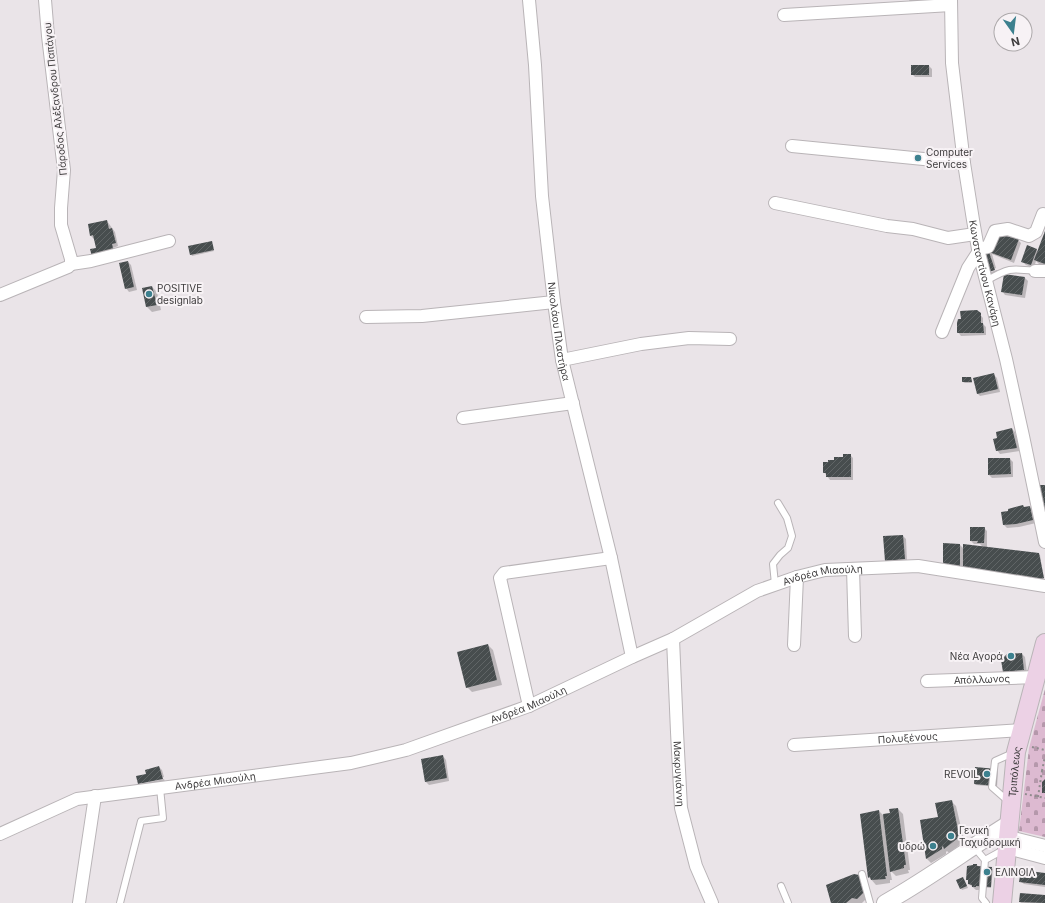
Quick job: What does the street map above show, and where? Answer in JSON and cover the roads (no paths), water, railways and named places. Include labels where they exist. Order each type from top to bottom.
[{"type":"main road","name":"Τριπόλεως","points":[[1002,903],[1009,836],[1017,799],[1022,742],[1036,677],[1045,645]]},
{"type":"street","name":"Πάροδος Αλέξανδρου Παπάγου","points":[[45,0],[48,44],[64,170],[61,225],[71,259],[71,264]]},
{"type":"street","name":"Νικολάου Πλαστήρα","points":[[529,0],[535,65],[542,196],[562,360],[611,558],[632,657]]},
{"type":"street","points":[[784,15],[951,3]]},
{"type":"street","name":"Κωνσταντίνου Κανάρη","points":[[951,3],[952,63],[964,163],[975,234],[1020,423],[1045,542]]},
{"type":"street","points":[[792,146],[964,163]]},
{"type":"street","points":[[775,203],[886,226],[913,229],[948,238],[975,234]]},
{"type":"street","points":[[942,332],[968,268],[978,250],[988,247],[995,231],[1008,229],[1029,236],[1036,232],[1043,214]]},
{"type":"street","points":[[0,294],[52,274],[68,267],[71,264],[92,261],[170,241]]},
{"type":"street","points":[[366,317],[422,316],[554,302]]},
{"type":"street","points":[[562,360],[641,344],[689,338],[730,339]]},
{"type":"street","points":[[463,418],[573,403]]},
{"type":"street","points":[[529,706],[500,578],[501,575],[504,573],[611,558]]},
{"type":"street","name":"Ανδρέα Μιαούλη","points":[[0,834],[77,799],[351,763],[406,750],[529,706],[673,639],[757,591],[796,577],[825,570],[918,566],[1045,586]]},
{"type":"street","points":[[853,569],[855,636]]},
{"type":"street","points":[[794,645],[796,577]]},
{"type":"street","name":"Μακρυγιάννη","points":[[673,639],[676,732],[681,808],[696,866],[712,903]]},
{"type":"street","name":"Απόλλωνος","points":[[927,681],[1036,677]]},
{"type":"street","name":"Πολυξένους","points":[[794,745],[1022,742]]},
{"type":"street","points":[[79,903],[96,796]]},
{"type":"street","points":[[1009,836],[1045,858]]},
{"type":"street","points":[[885,903],[906,891],[974,845],[1009,836],[1045,846]]},
{"type":"lane","points":[[986,281],[1003,271],[1014,269],[1040,271]]},
{"type":"lane","points":[[775,584],[773,564],[780,554],[788,548],[792,536],[787,518],[778,503]]},
{"type":"lane","points":[[120,903],[141,822],[163,818],[160,788]]},
{"type":"lane","points":[[986,903],[982,898],[985,860],[1009,836]]},
{"type":"lane","points":[[974,845],[985,860]]},
{"type":"lane","points":[[862,874],[870,903]]},
{"type":"lane","points":[[782,886],[788,903]]},
{"type":"place","name":"Computer Services","points":[[918,158]]},
{"type":"place","name":"POSITIVE designlab","points":[[149,294]]},
{"type":"place","name":"Νέα Αγορά","points":[[1011,656]]},
{"type":"place","name":"REVOIL","points":[[987,774]]},
{"type":"place","name":"Γενική Ταχυδρομική","points":[[951,836]]},
{"type":"place","name":"υδρώ","points":[[933,846]]},
{"type":"place","name":"ΕΛΙΝΟΙΛ","points":[[987,872]]}]
